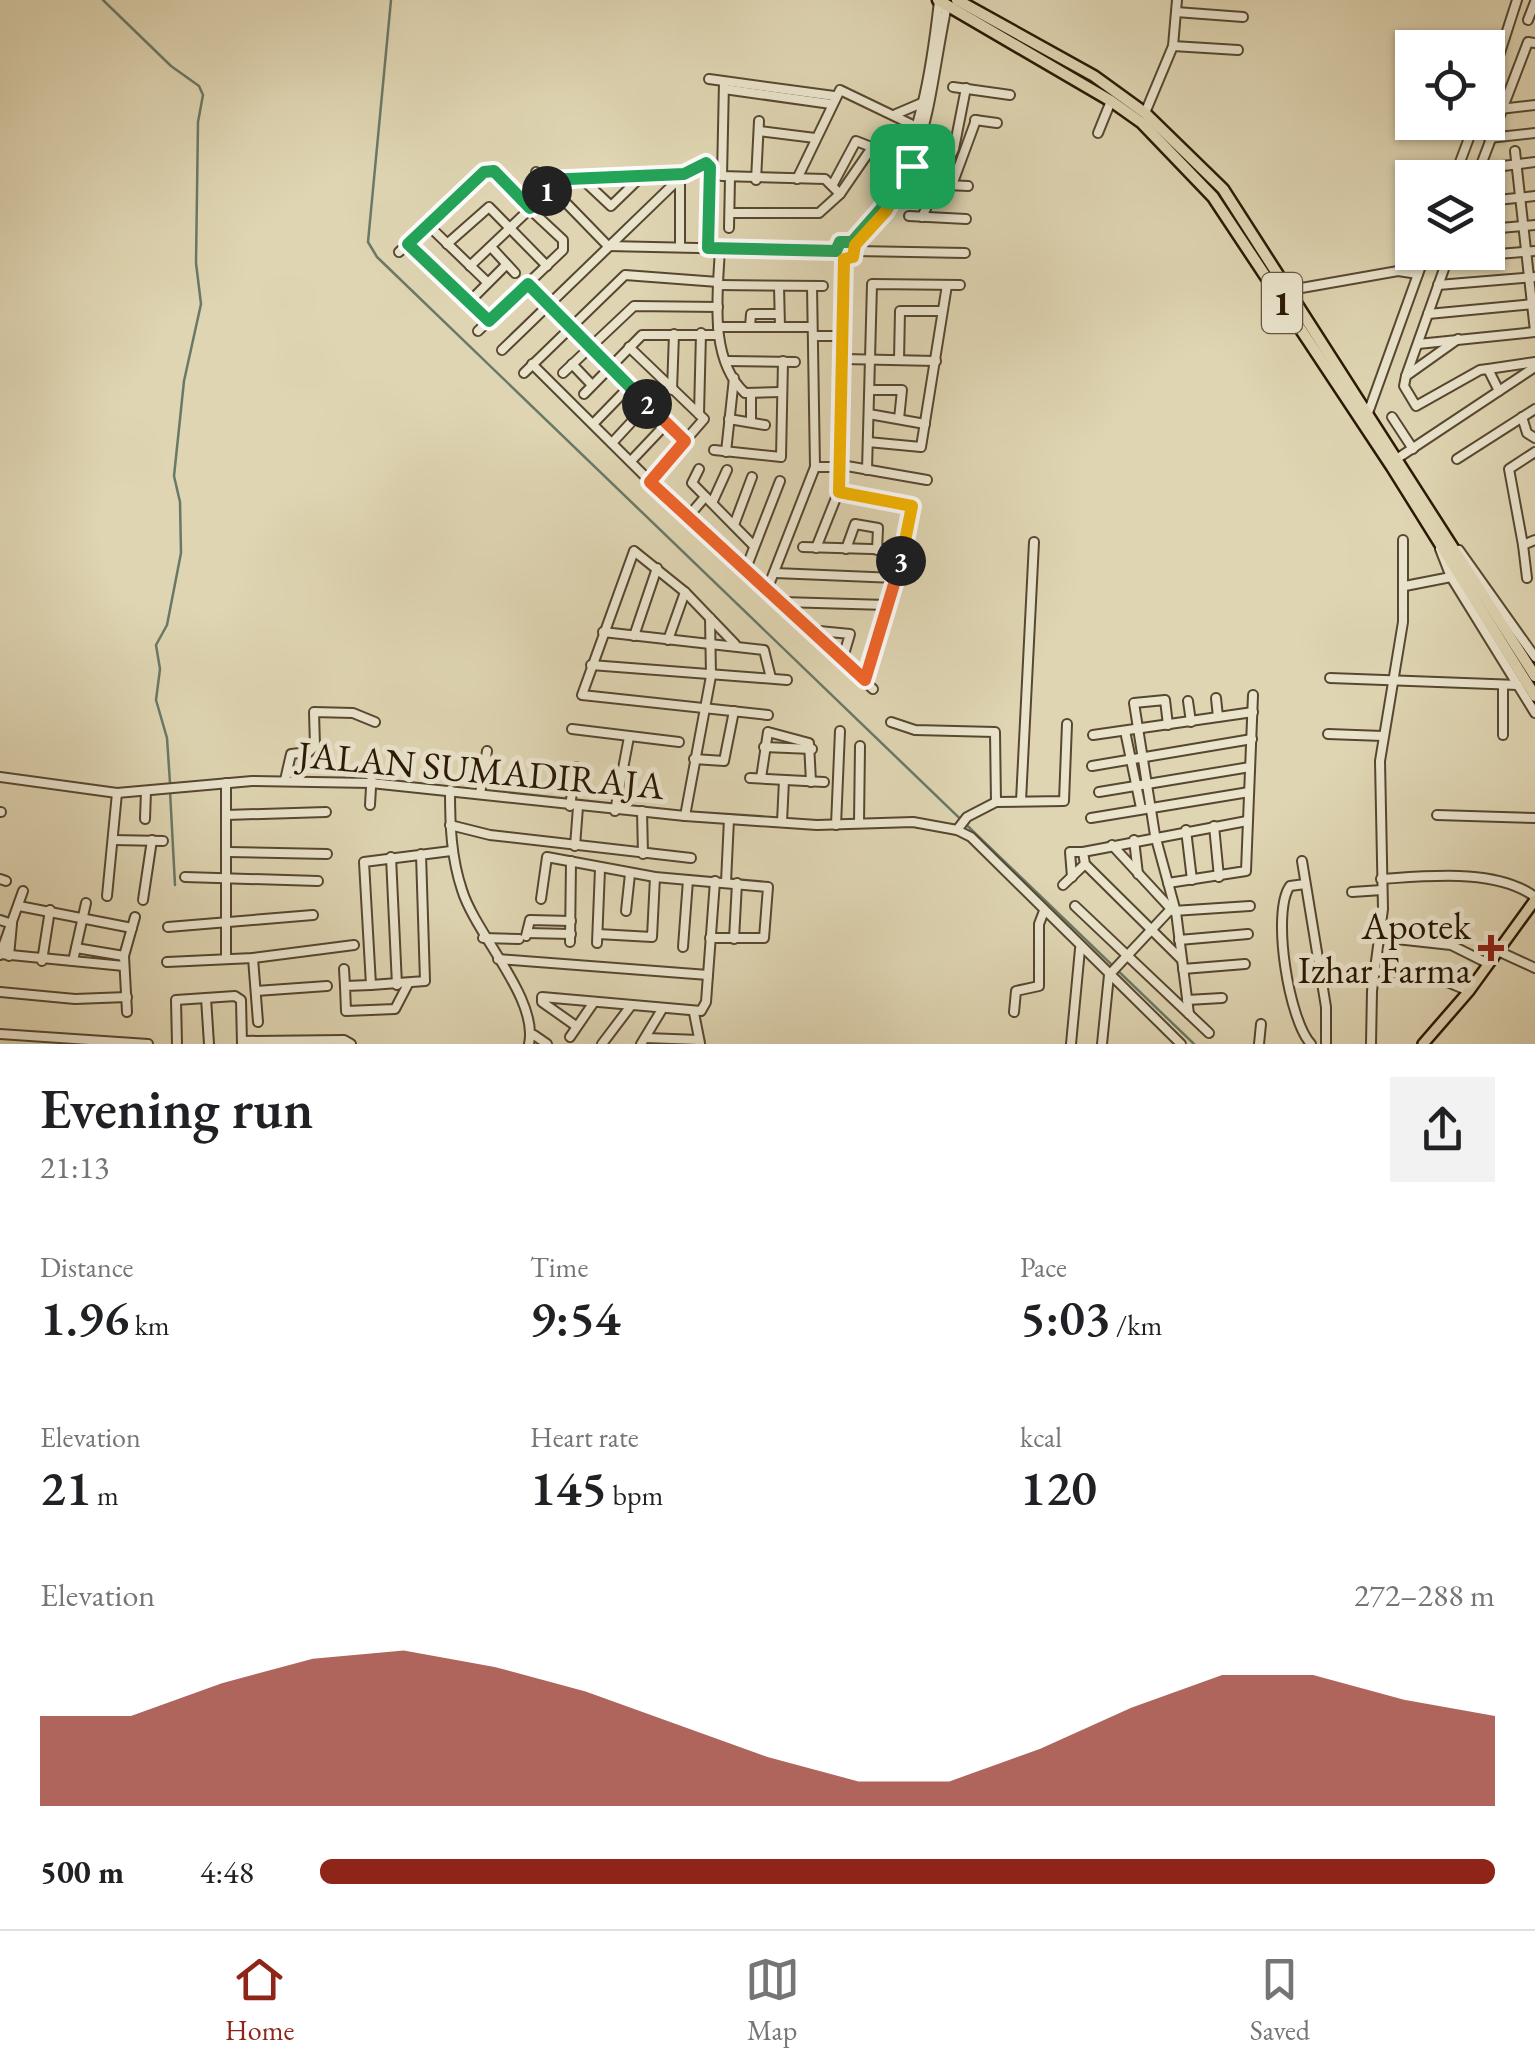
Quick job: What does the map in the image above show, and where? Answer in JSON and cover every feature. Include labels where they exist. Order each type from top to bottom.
[{"type":"highway","name":"1","points":[[945,2],[1112,101],[1142,123],[1213,196],[1535,676]]},
{"type":"highway","name":"1","points":[[945,2],[1094,76],[1145,112],[1223,189],[1388,440],[1535,696]]},
{"type":"main road","points":[[1423,1044],[1469,991],[1535,898]]},
{"type":"street","points":[[1145,112],[1173,46],[1177,0]]},
{"type":"street","points":[[1505,37],[1517,0]]},
{"type":"street","points":[[816,548],[839,492],[844,259],[909,164],[927,102],[945,2]]},
{"type":"street","points":[[1528,20],[1535,2]]},
{"type":"street","points":[[1176,12],[1243,17]]},
{"type":"street","points":[[1505,97],[1528,42],[1535,43]]},
{"type":"street","points":[[1173,46],[1238,50]]},
{"type":"street","points":[[709,80],[724,86],[832,100]]},
{"type":"street","points":[[724,86],[721,174],[756,180],[825,179],[840,194]]},
{"type":"street","points":[[954,86],[1010,94]]},
{"type":"street","points":[[922,217],[941,181],[961,119],[966,88]]},
{"type":"street","points":[[797,179],[832,100],[844,90],[919,128]]},
{"type":"street","points":[[1098,133],[1112,101]]},
{"type":"street","points":[[896,114],[927,102]]},
{"type":"street","points":[[909,164],[927,102]]},
{"type":"street","points":[[1505,108],[1535,105]]},
{"type":"street","points":[[961,119],[998,124]]},
{"type":"street","points":[[952,185],[976,120]]},
{"type":"street","points":[[756,180],[759,126],[815,138]]},
{"type":"street","points":[[1505,136],[1535,133]]},
{"type":"street","points":[[730,213],[820,214],[876,148],[856,141],[833,184]]},
{"type":"street","points":[[1418,344],[1535,331],[1530,251],[1514,151]]},
{"type":"street","points":[[502,350],[682,176],[702,162],[710,167],[708,248]]},
{"type":"street","points":[[1505,167],[1535,162]]},
{"type":"street","points":[[909,164],[941,181],[968,186]]},
{"type":"street","points":[[399,252],[489,171],[530,208],[564,242],[563,250],[478,331]]},
{"type":"street","points":[[536,172],[608,246],[836,251],[844,259]]},
{"type":"street","points":[[546,180],[644,173],[682,176]]},
{"type":"street","points":[[580,176],[611,206],[644,173]]},
{"type":"street","points":[[680,248],[682,176]]},
{"type":"street","points":[[729,228],[730,178]]},
{"type":"street","points":[[470,266],[553,187]]},
{"type":"street","points":[[1505,199],[1535,196]]},
{"type":"street","points":[[448,244],[486,208],[492,208],[547,266]]},
{"type":"street","points":[[909,216],[966,218]]},
{"type":"street","points":[[1505,228],[1535,224]]},
{"type":"street","points":[[428,225],[488,282]]},
{"type":"street","points":[[836,251],[840,242],[965,253]]},
{"type":"street","points":[[408,244],[489,321]]},
{"type":"street","points":[[490,247],[516,273]]},
{"type":"street","points":[[720,248],[718,331],[734,378],[742,391],[751,394],[782,392]]},
{"type":"street","points":[[1505,252],[1530,251]]},
{"type":"street","points":[[469,302],[506,265]]},
{"type":"street","points":[[1368,413],[1419,270]]},
{"type":"street","points":[[1444,270],[1406,376],[1405,388],[1419,407],[1475,372],[1535,364]]},
{"type":"street","points":[[1290,290],[1398,271],[1418,274]]},
{"type":"street","points":[[524,373],[625,276],[824,286]]},
{"type":"street","points":[[1438,285],[1532,277]]},
{"type":"street","points":[[528,284],[685,441]]},
{"type":"street","points":[[867,470],[873,284],[960,285]]},
{"type":"street","points":[[868,442],[919,449],[947,284]]},
{"type":"street","points":[[780,286],[780,327]]},
{"type":"street","points":[[767,590],[815,468],[812,286]]},
{"type":"street","points":[[1428,314],[1534,304]]},
{"type":"street","points":[[563,373],[634,306],[718,307]]},
{"type":"street","points":[[899,360],[900,311],[942,312]]},
{"type":"street","points":[[750,327],[751,314],[779,314]]},
{"type":"street","points":[[584,394],[646,334],[780,327],[844,336]]},
{"type":"street","points":[[699,414],[701,333]]},
{"type":"street","points":[[672,390],[674,334]]},
{"type":"street","points":[[1406,376],[1458,339]]},
{"type":"street","points":[[629,347],[704,422],[650,482]]},
{"type":"street","points":[[844,359],[936,361]]},
{"type":"street","points":[[728,361],[795,362]]},
{"type":"street","points":[[714,450],[781,458],[783,361]]},
{"type":"street","points":[[532,364],[686,518],[873,689]]},
{"type":"street","points":[[572,364],[592,385]]},
{"type":"street","points":[[1398,458],[1535,364]]},
{"type":"street","points":[[1488,369],[1499,391]]},
{"type":"street","points":[[726,452],[734,378]]},
{"type":"street","points":[[593,424],[629,387]]},
{"type":"street","points":[[870,390],[902,390],[898,420]]},
{"type":"street","points":[[751,394],[751,422]]},
{"type":"street","points":[[1456,459],[1535,409]]},
{"type":"street","points":[[870,414],[925,424]]},
{"type":"street","points":[[1392,417],[1413,449]]},
{"type":"street","points":[[1522,417],[1528,434],[1535,438]]},
{"type":"street","points":[[612,443],[636,418]]},
{"type":"street","points":[[729,420],[766,425]]},
{"type":"street","points":[[631,461],[667,423]]},
{"type":"street","points":[[627,427],[644,446]]},
{"type":"street","points":[[1388,440],[1402,432]]},
{"type":"street","points":[[1526,578],[1509,469],[1535,452]]},
{"type":"street","points":[[815,468],[841,466],[927,480]]},
{"type":"street","points":[[699,469],[692,482],[754,546]]},
{"type":"street","points":[[686,518],[709,500],[726,470]]},
{"type":"street","points":[[734,525],[752,477]]},
{"type":"street","points":[[745,570],[780,481]]},
{"type":"street","points":[[839,492],[912,506],[904,550],[865,680]]},
{"type":"street","points":[[846,549],[855,524],[878,528],[878,550]]},
{"type":"street","points":[[1440,534],[1451,577],[1535,714]]},
{"type":"street","points":[[1440,534],[1493,593],[1535,657]]},
{"type":"street","points":[[1371,1044],[1382,890],[1383,736],[1394,683],[1405,586],[1403,540]]},
{"type":"street","points":[[1523,544],[1535,540]]},
{"type":"street","points":[[1021,801],[1034,542]]},
{"type":"street","points":[[803,547],[904,550]]},
{"type":"street","points":[[735,644],[685,592],[633,552],[583,696],[704,705],[768,715]]},
{"type":"street","points":[[634,636],[657,568]]},
{"type":"street","points":[[775,574],[896,578]]},
{"type":"street","points":[[1405,586],[1451,577]]},
{"type":"street","points":[[668,640],[685,592]]},
{"type":"street","points":[[782,602],[887,606]]},
{"type":"street","points":[[685,816],[711,676],[714,644],[710,618]]},
{"type":"street","points":[[809,630],[850,634],[842,661]]},
{"type":"street","points":[[604,632],[735,644],[766,651],[771,678]]},
{"type":"street","points":[[591,664],[788,680]]},
{"type":"street","points":[[1330,678],[1518,685]]},
{"type":"street","points":[[1503,685],[1503,734]]},
{"type":"street","points":[[1168,883],[1246,871],[1253,696]]},
{"type":"street","points":[[1216,698],[1218,717]]},
{"type":"street","points":[[1168,724],[1165,700],[1136,702],[1155,835],[1179,940],[1189,1014]]},
{"type":"street","points":[[1188,701],[1191,722]]},
{"type":"street","points":[[694,759],[724,761],[734,711]]},
{"type":"street","points":[[285,780],[291,754],[310,752],[316,746],[314,712],[353,714],[374,722]]},
{"type":"street","points":[[1093,735],[1253,712]]},
{"type":"street","points":[[891,722],[915,730],[995,732],[996,802]]},
{"type":"street","points":[[1067,724],[1064,801],[996,802],[962,824],[1080,948],[1181,1044]]},
{"type":"street","points":[[572,729],[678,742]]},
{"type":"street","points":[[836,825],[840,731]]},
{"type":"street","points":[[1125,731],[1141,808]]},
{"type":"street","points":[[812,782],[812,749],[806,742],[768,732],[756,778],[812,782],[824,782]]},
{"type":"street","points":[[1328,734],[1383,736]]},
{"type":"street","points":[[615,811],[628,737]]},
{"type":"street","points":[[1092,766],[1252,739]]},
{"type":"street","points":[[764,746],[812,749]]},
{"type":"street","points":[[858,824],[860,746]]},
{"type":"street","points":[[370,805],[373,751]]},
{"type":"street","points":[[480,794],[487,751]]},
{"type":"street","points":[[575,846],[576,767]]},
{"type":"street","points":[[1099,792],[1250,767]]},
{"type":"street","name":"JALAN SUMADIRAJA","points":[[0,777],[116,794],[285,780],[371,782],[574,807],[685,816],[836,825],[962,824]]},
{"type":"street","points":[[782,822],[784,780]]},
{"type":"street","points":[[226,784],[226,959]]},
{"type":"street","points":[[450,790],[452,852],[461,890],[482,938],[525,1006],[531,1033],[528,1044]]},
{"type":"street","points":[[145,820],[146,791]]},
{"type":"street","points":[[1091,818],[1248,792]]},
{"type":"street","points":[[107,896],[116,794]]},
{"type":"street","points":[[642,811],[643,854]]},
{"type":"street","points":[[226,815],[326,812]]},
{"type":"street","points":[[1436,814],[1535,818]]},
{"type":"street","points":[[726,882],[730,819]]},
{"type":"street","points":[[1072,877],[1070,852],[1248,822]]},
{"type":"street","points":[[450,825],[490,836],[691,858]]},
{"type":"street","points":[[1214,826],[1219,876]]},
{"type":"street","points":[[1186,830],[1192,880]]},
{"type":"street","points":[[113,840],[163,840]]},
{"type":"street","points":[[143,900],[152,840]]},
{"type":"street","points":[[1134,840],[1138,874]]},
{"type":"street","points":[[1112,844],[1173,911]]},
{"type":"street","points":[[228,852],[327,854]]},
{"type":"street","points":[[370,985],[364,864],[391,857],[452,852]]},
{"type":"street","points":[[1084,852],[1085,864],[1182,964],[1246,964]]},
{"type":"street","points":[[345,986],[425,981],[421,854]]},
{"type":"street","points":[[391,857],[397,985]]},
{"type":"street","points":[[541,900],[545,858],[655,878],[768,889],[764,938],[710,938]]},
{"type":"street","points":[[482,938],[571,938],[571,860]]},
{"type":"street","points":[[1302,861],[1326,1007],[1326,1044]]},
{"type":"street","points":[[1063,885],[1085,864]]},
{"type":"street","points":[[600,869],[597,938],[652,937],[655,878]]},
{"type":"street","points":[[626,911],[630,874]]},
{"type":"street","points":[[184,877],[318,881]]},
{"type":"street","points":[[1381,879],[1497,881],[1520,885],[1535,898]]},
{"type":"street","points":[[684,947],[688,880]]},
{"type":"street","points":[[576,1026],[542,1002],[542,997],[694,1013],[706,1002],[715,881]]},
{"type":"street","points":[[734,939],[737,883]]},
{"type":"street","points":[[1305,884],[1290,886],[1286,893],[1284,937],[1296,1022],[1311,1044]]},
{"type":"street","points":[[1352,892],[1382,890]]},
{"type":"street","points":[[23,891],[3,955],[42,961],[124,961]]},
{"type":"street","points":[[73,961],[86,903]]},
{"type":"street","points":[[19,906],[132,928]]},
{"type":"street","points":[[1075,906],[1125,959],[1208,1033]]},
{"type":"street","points":[[1102,1044],[1111,974],[1151,930],[1173,911],[1250,906]]},
{"type":"street","points":[[42,961],[50,910]]},
{"type":"street","points":[[1014,1012],[1016,991],[1040,986],[1038,924],[1044,911]]},
{"type":"street","points":[[168,928],[313,915]]},
{"type":"street","points":[[127,1012],[124,961],[135,917]]},
{"type":"street","points":[[0,920],[12,924]]},
{"type":"street","points":[[524,936],[530,920],[571,922]]},
{"type":"street","points":[[1179,940],[1248,934]]},
{"type":"street","points":[[1378,937],[1451,945],[1488,964]]},
{"type":"street","points":[[168,962],[253,958],[354,946]]},
{"type":"street","points":[[76,948],[124,961]]},
{"type":"street","points":[[1071,1044],[1080,948]]},
{"type":"street","points":[[1498,951],[1535,968]]},
{"type":"street","points":[[253,958],[258,1022]]},
{"type":"street","points":[[498,959],[708,975]]},
{"type":"street","points":[[344,969],[348,1012],[395,1010],[408,984]]},
{"type":"street","points":[[1374,971],[1435,977],[1469,991]]},
{"type":"street","points":[[256,991],[327,986]]},
{"type":"street","points":[[0,992],[75,999],[127,998]]},
{"type":"street","points":[[178,1044],[176,1000],[238,997],[242,1042],[351,1044]]},
{"type":"street","points":[[206,998],[209,1044]]},
{"type":"street","points":[[1186,1000],[1222,998]]},
{"type":"street","points":[[570,1038],[594,1002]]},
{"type":"street","points":[[602,1044],[630,1007]]},
{"type":"street","points":[[661,1010],[644,1041],[700,1042],[694,1013]]},
{"type":"street","points":[[1259,1044],[1261,1024]]},
{"type":"street","points":[[0,1034],[148,1044]]},
{"type":"street","points":[[534,1035],[547,1044]]},
{"type":"waterway","points":[[103,0],[171,66],[199,86],[203,95],[198,122],[196,263],[201,304],[184,381],[174,476],[180,502],[181,553],[167,625],[156,645],[160,669],[156,700],[167,738],[170,783]]},
{"type":"waterway","points":[[391,0],[368,242],[377,257],[1194,1044]]},
{"type":"waterway","points":[[170,791],[175,885]]},
{"type":"place","name":"Apotek Izhar Farma","points":[[1491,948]]},
{"type":"route","points":[[702,162],[710,167],[708,248],[836,251],[837,244],[852,242],[881,209],[906,163],[912,166],[886,211],[855,245],[853,257],[844,259],[839,492],[912,506],[904,550],[865,680],[650,482],[685,441],[528,284],[489,321],[408,244],[484,172],[494,171],[530,208],[553,187],[546,180],[684,174],[702,162]]}]
